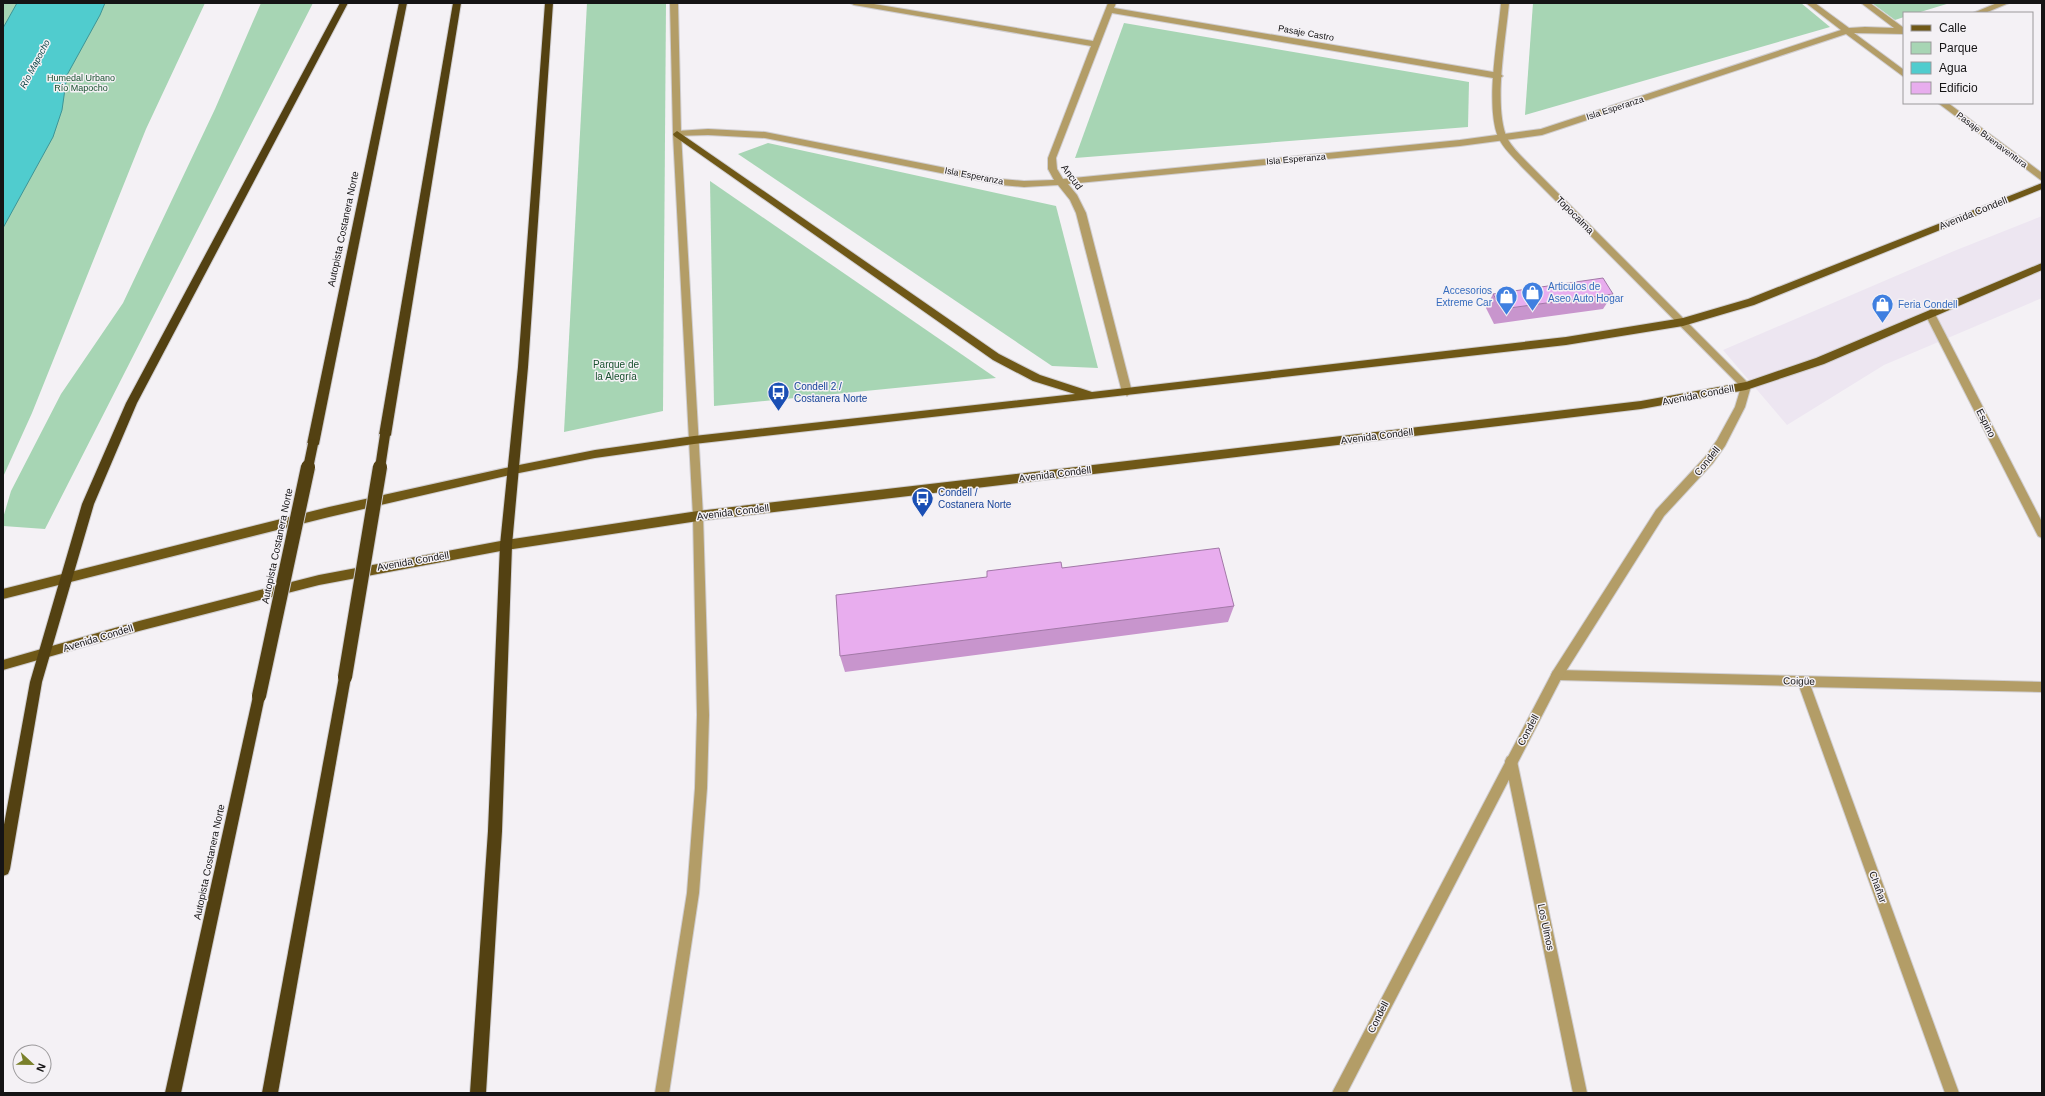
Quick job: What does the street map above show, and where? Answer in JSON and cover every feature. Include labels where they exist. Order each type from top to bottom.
[{"type":"highway","points":[[3,869],[36,682],[46,654],[88,504],[120,427],[344,3]]},
{"type":"highway","name":"Autopista Costanera Norte","points":[[173,1093],[314,444],[403,3]]},
{"type":"highway","points":[[270,1093],[345,678],[457,3]]},
{"type":"highway","points":[[478,1093],[495,831],[506,545],[514,470],[549,3]]},
{"type":"main road","points":[[677,134],[996,357],[1037,378],[1094,396]]},
{"type":"main road","name":"Avenida Condell","points":[[3,594],[329,512],[514,470],[595,454],[694,440],[1094,396],[1574,340],[1683,322],[1751,302],[2042,186]]},
{"type":"main road","name":"Avenida Condell","points":[[6,664],[46,654],[146,624],[312,582],[414,561],[506,545],[698,516],[1641,406],[1746,386],[1820,361],[2042,266]]},
{"type":"street","points":[[662,1093],[693,893],[701,788],[703,715],[698,516],[677,134],[674,3]]},
{"type":"street","points":[[854,3],[1096,44]]},
{"type":"street","name":"Topocalma","points":[[1506,3],[1499,76],[1498,120],[1503,138],[1524,164],[1746,386]]},
{"type":"street","points":[[1810,3],[1903,73]]},
{"type":"street","points":[[1865,3],[1903,30]]},
{"type":"street","points":[[1980,12],[2005,3]]},
{"type":"street","name":"Ancud","points":[[1111,7],[1052,158],[1053,172],[1076,202],[1081,213],[1126,392]]},
{"type":"street","name":"Pasaje Castro","points":[[1111,7],[1499,76]]},
{"type":"street","name":"Isla Esperanza","points":[[677,134],[708,132],[764,135],[1016,184],[1060,182],[1503,138],[1542,132],[1846,31],[1865,29],[1903,31]]},
{"type":"street","name":"Pasaje Buenaventura","points":[[1943,104],[2042,178]]},
{"type":"street","name":"Espino","points":[[1930,314],[2042,533]]},
{"type":"street","name":"Condell","points":[[1339,1093],[1557,675],[1660,513],[1709,460],[1721,443],[1740,407],[1746,386]]},
{"type":"street","name":"Coigüe","points":[[1557,675],[2042,686]]},
{"type":"street","name":"Chañar","points":[[1803,681],[1952,1093]]},
{"type":"street","name":"Los Ulmos","points":[[1511,761],[1580,1093]]},
{"type":"shaded area","name":"Feria Condell","points":[[2042,216],[2042,298],[1884,365],[1787,425],[1723,350],[1954,251]]},
{"type":"green space","name":"Humedal Urbano Río Mapocho","points":[[3,3],[205,3],[146,129],[32,413],[3,477]]},
{"type":"green space","points":[[261,3],[313,3],[45,529],[3,526],[3,518],[11,491],[61,394],[123,303],[215,109]]},
{"type":"green space","name":"Parque de la Alegría","points":[[587,3],[666,3],[663,411],[564,432]]},
{"type":"green space","points":[[1533,3],[1801,3],[1830,27],[1525,115]]},
{"type":"green space","points":[[1872,3],[1950,3],[1920,12],[1903,12],[1903,17],[1895,20]]},
{"type":"green space","points":[[1124,23],[1469,82],[1468,127],[1075,158]]},
{"type":"green space","points":[[768,143],[1056,206],[1098,368],[1052,366],[738,154]]},
{"type":"green space","points":[[710,181],[996,378],[714,406]]},
{"type":"water","name":"Río Mapocho","points":[[17,3],[105,3],[67,75],[62,110],[53,137],[3,228],[3,28]]},
{"type":"building","points":[[1603,278],[1613,294],[1502,309],[1493,294]]},
{"type":"building","points":[[1219,548],[1234,606],[840,656],[836,595],[987,577],[987,571],[1061,562],[1062,568]]},
{"type":"place","name":"Articulos de Aseo Auto Hogar","points":[[1532,312]]},
{"type":"place","name":"Accesorios Extreme Car","points":[[1507,316]]},
{"type":"place","name":"Feria Condell","points":[[1882,324]]},
{"type":"place","name":"Condell 2 / Costanera Norte","points":[[779,412]]},
{"type":"place","name":"Condell / Costanera Norte","points":[[922,518]]}]
